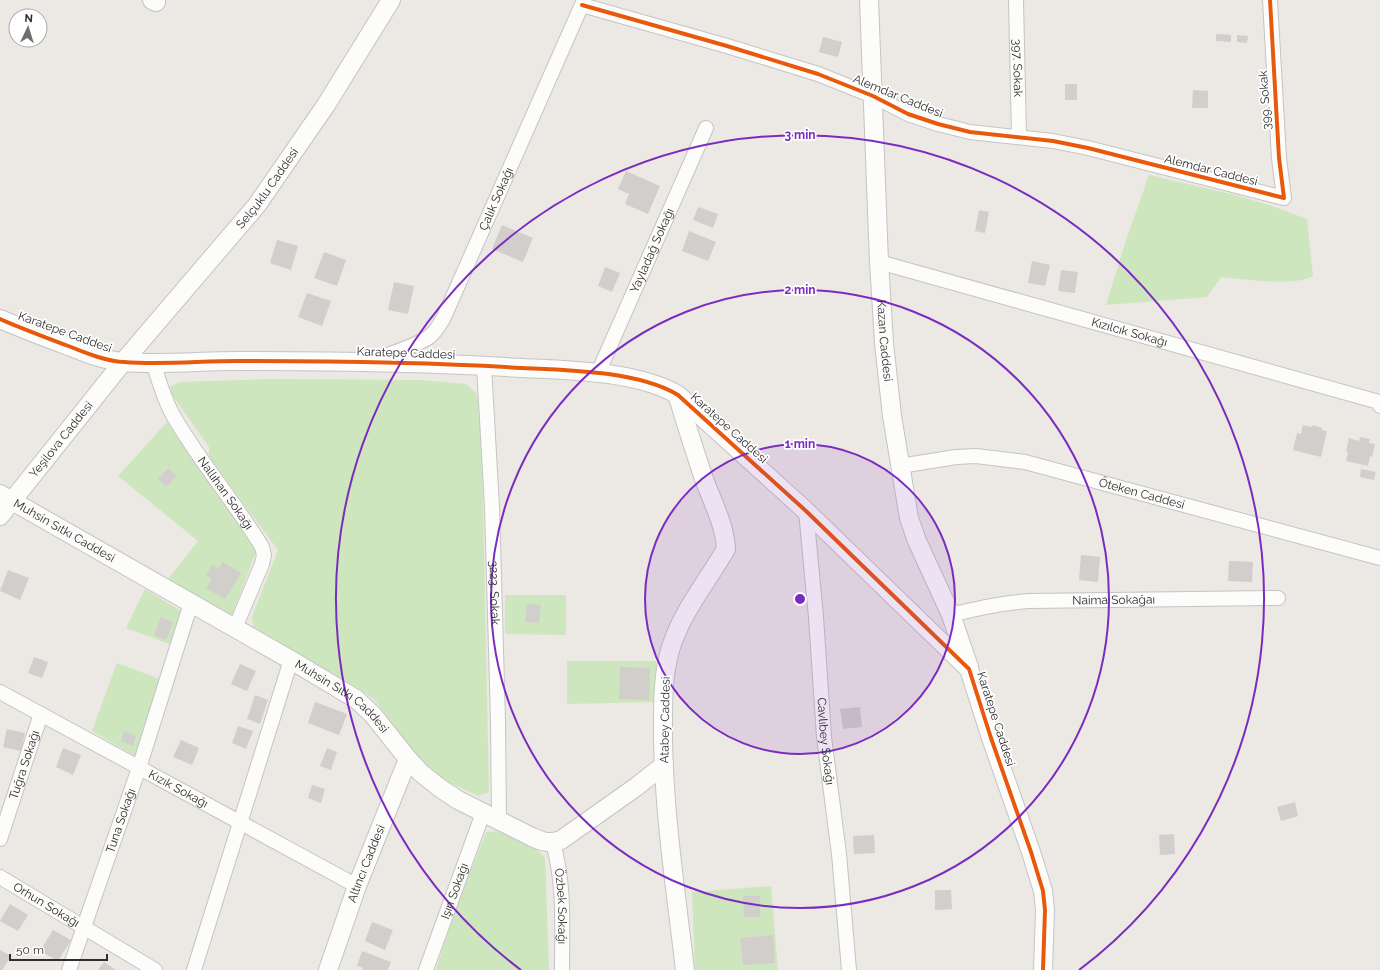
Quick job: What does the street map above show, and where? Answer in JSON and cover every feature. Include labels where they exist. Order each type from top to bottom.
[{"type":"street","name":"Selçuklu Caddesi","points":[[123,362],[257,205],[326,105],[391,0]]},
{"type":"street","name":"Kazan Caddesi","points":[[869,0],[879,262],[884,343],[892,416],[909,518],[917,541],[951,615],[969,669]]},
{"type":"street","name":"397. Sokak","points":[[1016,0],[1019,136]]},
{"type":"street","name":"399. Sokak","points":[[1270,0],[1276,120],[1284,198]]},
{"type":"street","name":"Alemdar Caddesi","points":[[583,2],[818,74],[873,96],[908,114],[938,124],[970,132],[1019,136],[1088,148],[1284,198]]},
{"type":"street","name":"Çalık Sokağı","points":[[370,362],[422,341],[438,328],[583,2]]},
{"type":"street","name":"Yayladağ Sokağı","points":[[598,373],[706,128]]},
{"type":"street","name":"Kızılcık Sokağı","points":[[879,262],[1379,404]]},
{"type":"street","name":"Karatepe Caddesi","points":[[0,319],[89,354],[123,362],[370,362],[484,366],[598,373],[652,384],[668,389],[678,395],[806,511],[969,669],[1043,891],[1045,910],[1043,970]]},
{"type":"street","name":"Yeşilova Caddesi","points":[[0,516],[6,497],[123,362]]},
{"type":"street","name":"Nallıhan Sokağı","points":[[153,362],[173,416],[217,483],[262,547],[264,556],[262,564],[236,628]]},
{"type":"street","name":"3223. Sokak","points":[[484,366],[492,506],[498,721],[499,820]]},
{"type":"street","name":"Atabey Caddesi","points":[[678,395],[700,467],[722,529],[726,549],[680,622],[671,648],[666,673],[664,695],[664,765],[666,810],[672,873],[685,970]]},
{"type":"street","name":"Öteken Caddesi","points":[[900,466],[976,456],[1025,462],[1380,558]]},
{"type":"street","name":"Muhsin Sıtkı Caddesi","points":[[6,497],[236,628],[356,699],[373,715],[421,773],[440,788],[458,800],[532,837],[543,842],[553,843]]},
{"type":"street","name":"Cavlıbey Sokağı","points":[[806,511],[816,617],[824,737],[839,854],[848,970]]},
{"type":"street","name":"Naima Sokağaı","points":[[951,615],[989,606],[1029,601],[1278,598]]},
{"type":"street","name":"Tuna Sokağı","points":[[69,970],[139,768],[191,603]]},
{"type":"street","points":[[194,970],[291,660]]},
{"type":"street","name":"Kızık Sokağı","points":[[0,692],[357,886]]},
{"type":"street","name":"Tuğra Sokağı","points":[[0,839],[41,714]]},
{"type":"street","name":"Altıncı Caddesi","points":[[328,970],[357,886],[408,759]]},
{"type":"street","points":[[553,843],[561,840],[611,805],[664,765]]},
{"type":"street","name":"Işın Sokağı","points":[[426,970],[483,813]]},
{"type":"street","name":"Özbek Sokağı","points":[[553,843],[560,874],[562,895],[562,970]]},
{"type":"street","name":"Orhun Sokağı","points":[[0,877],[155,970]]},
{"type":"green space","points":[[1149,175],[1235,195],[1269,205],[1307,219],[1313,276],[1304,279],[1281,282],[1221,277],[1207,297],[1106,305],[1126,240]]},
{"type":"green space","points":[[269,379],[419,380],[466,384],[476,393],[481,410],[489,792],[478,796],[436,776],[402,743],[390,721],[374,699],[253,627],[252,617],[278,550],[209,457],[209,447],[170,392],[171,386],[180,382]]},
{"type":"green space","points":[[167,422],[257,549],[232,615],[168,579],[198,541],[118,476]]},
{"type":"green space","points":[[145,589],[181,611],[172,645],[126,628]]},
{"type":"green space","points":[[505,595],[566,595],[566,635],[505,634]]},
{"type":"green space","points":[[567,661],[656,661],[656,702],[567,704]]},
{"type":"green space","points":[[117,663],[160,679],[135,756],[92,731]]},
{"type":"green space","points":[[486,832],[499,832],[511,836],[531,846],[545,858],[549,970],[436,970],[455,911]]},
{"type":"green space","points":[[771,886],[778,970],[695,970],[692,892]]},
{"type":"building","points":[[1216,34],[1231,35],[1231,42],[1216,41]]},
{"type":"building","points":[[1237,35],[1248,36],[1247,43],[1237,42]]},
{"type":"building","points":[[823,37],[842,42],[838,57],[819,52]]},
{"type":"building","points":[[1065,84],[1077,84],[1077,100],[1065,100]]},
{"type":"building","points":[[1193,90],[1208,91],[1208,108],[1192,108]]},
{"type":"building","points":[[626,171],[660,186],[648,214],[625,204],[629,194],[618,189]]},
{"type":"building","points":[[698,207],[718,214],[713,228],[693,220]]},
{"type":"building","points":[[979,210],[989,212],[985,233],[975,231]]},
{"type":"building","points":[[502,225],[533,238],[523,262],[492,249]]},
{"type":"building","points":[[689,231],[716,242],[708,261],[682,251]]},
{"type":"building","points":[[277,240],[298,246],[291,270],[270,263]]},
{"type":"building","points":[[324,252],[346,260],[337,286],[314,278]]},
{"type":"building","points":[[1032,261],[1050,265],[1045,286],[1028,283]]},
{"type":"building","points":[[605,267],[620,273],[612,292],[598,286]]},
{"type":"building","points":[[1061,270],[1078,272],[1075,293],[1058,291]]},
{"type":"building","points":[[394,282],[414,286],[408,314],[388,310]]},
{"type":"building","points":[[307,293],[331,301],[322,326],[298,317]]},
{"type":"building","points":[[1303,425],[1312,427],[1313,425],[1327,431],[1321,457],[1293,450],[1297,433],[1301,434]]},
{"type":"building","points":[[1360,437],[1370,439],[1369,443],[1375,444],[1368,466],[1346,461],[1348,452],[1346,451],[1349,438],[1359,441]]},
{"type":"building","points":[[168,468],[177,476],[166,487],[158,479]]},
{"type":"building","points":[[1361,469],[1376,472],[1374,480],[1360,477]]},
{"type":"building","points":[[1081,555],[1100,557],[1098,582],[1079,580]]},
{"type":"building","points":[[1229,561],[1253,562],[1252,582],[1228,581]]},
{"type":"building","points":[[223,562],[241,573],[225,599],[206,588],[212,579],[206,575],[212,565],[218,569]]},
{"type":"building","points":[[8,570],[29,578],[20,600],[0,591]]},
{"type":"building","points":[[527,604],[541,605],[539,623],[525,622]]},
{"type":"building","points":[[161,617],[173,622],[166,640],[154,635]]},
{"type":"building","points":[[34,657],[48,662],[42,678],[28,673]]},
{"type":"building","points":[[240,664],[256,671],[247,691],[231,684]]},
{"type":"building","points":[[620,667],[650,668],[649,700],[619,699]]},
{"type":"building","points":[[255,695],[268,700],[260,724],[247,719]]},
{"type":"building","points":[[315,702],[347,714],[339,735],[308,723]]},
{"type":"building","points":[[860,707],[862,727],[843,729],[840,709]]},
{"type":"building","points":[[238,726],[253,731],[246,749],[232,743]]},
{"type":"building","points":[[7,729],[25,733],[21,751],[3,747]]},
{"type":"building","points":[[124,731],[136,736],[133,746],[121,741]]},
{"type":"building","points":[[181,740],[199,748],[192,765],[173,757]]},
{"type":"building","points":[[63,748],[81,755],[73,775],[56,767]]},
{"type":"building","points":[[327,748],[337,752],[331,770],[320,766]]},
{"type":"building","points":[[312,785],[325,789],[321,803],[308,798]]},
{"type":"building","points":[[1295,802],[1298,816],[1281,821],[1277,807]]},
{"type":"building","points":[[1174,834],[1175,854],[1160,855],[1159,835]]},
{"type":"building","points":[[874,835],[875,853],[854,854],[853,836]]},
{"type":"building","points":[[935,890],[951,890],[952,909],[935,910]]},
{"type":"building","points":[[743,896],[760,896],[760,917],[744,917]]},
{"type":"building","points":[[10,904],[28,915],[18,931],[0,921]]},
{"type":"building","points":[[372,922],[393,930],[385,950],[365,941]]},
{"type":"building","points":[[53,930],[71,940],[58,961],[40,951]]},
{"type":"building","points":[[773,935],[775,963],[743,965],[740,938]]},
{"type":"building","points":[[0,950],[11,956],[2,970],[0,970]]},
{"type":"building","points":[[362,951],[391,962],[388,970],[362,970],[363,968],[357,966]]},
{"type":"building","points":[[104,962],[116,970],[98,970]]},
{"type":"cycle path","points":[[582,5],[727,46],[818,74],[873,96],[908,114],[938,124],[970,132],[1053,141],[1088,148],[1284,198],[1279,158],[1270,0]]},
{"type":"cycle path","points":[[0,319],[90,355],[117,361],[138,363],[238,361],[380,362],[581,371],[623,376],[662,387],[678,395],[806,511],[969,669],[1043,891],[1045,910],[1043,970]]}]
